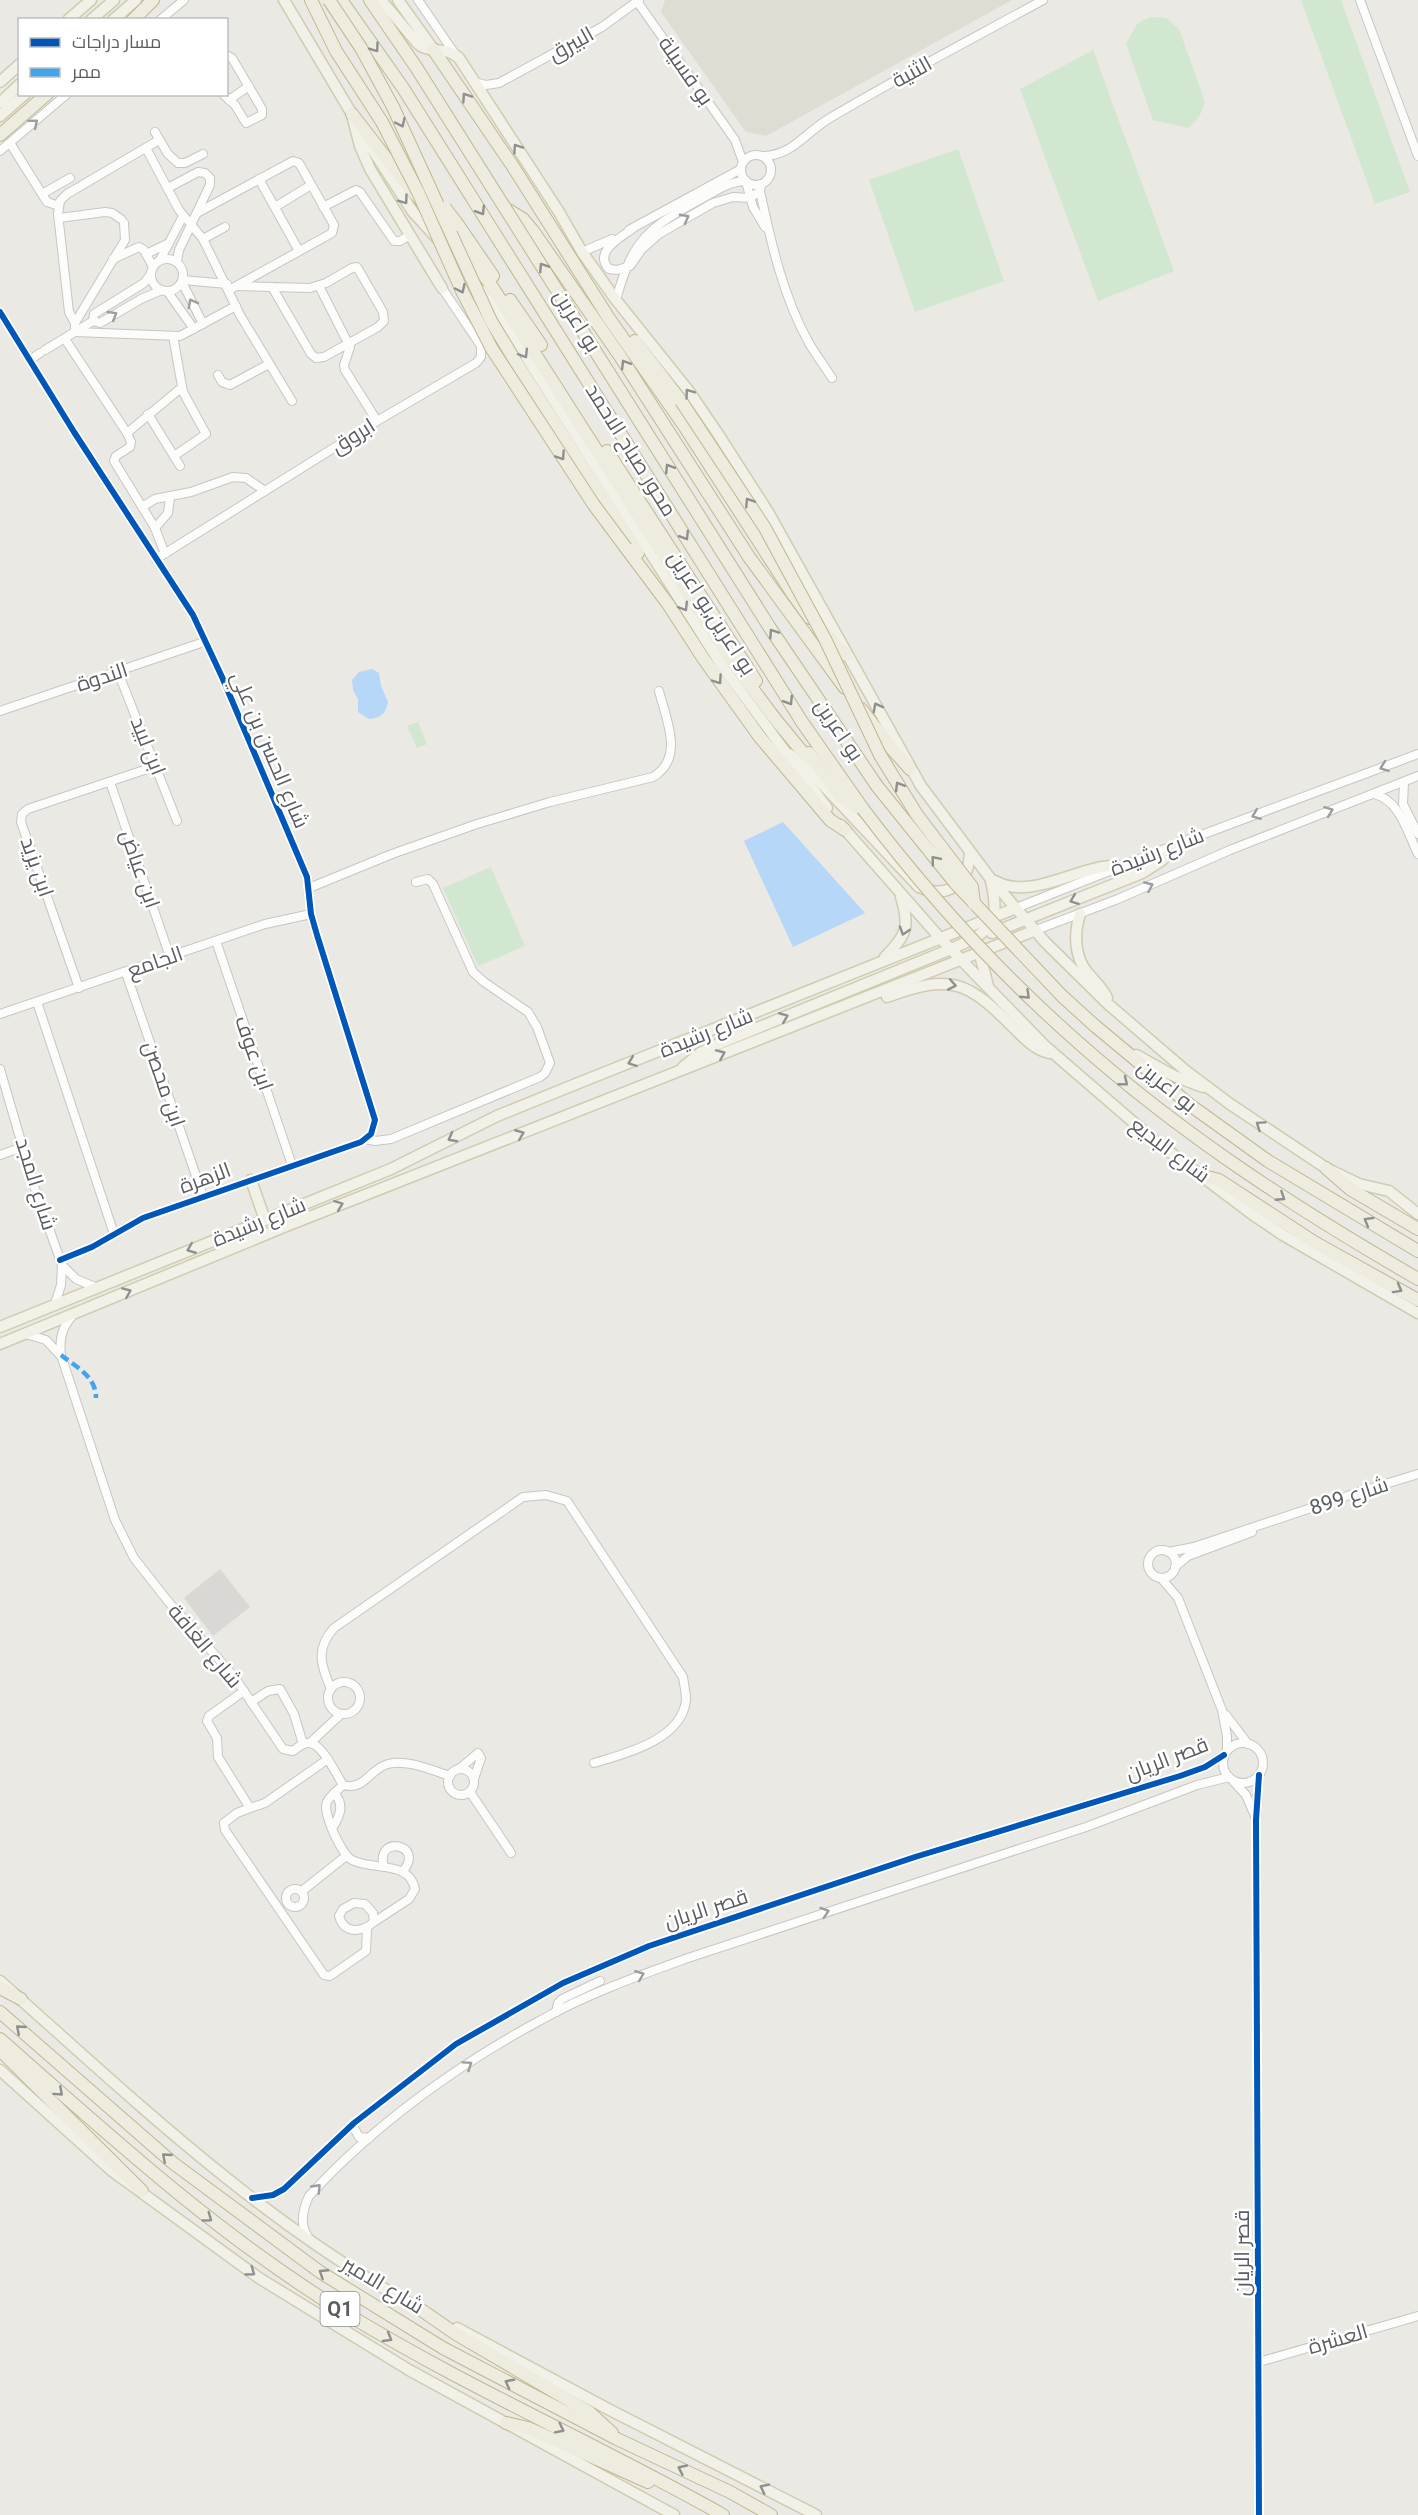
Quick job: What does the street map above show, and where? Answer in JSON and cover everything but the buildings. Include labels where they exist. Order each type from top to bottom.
[{"type":"highway","points":[[135,18],[153,0]]},
{"type":"highway","points":[[311,0],[336,51],[382,122],[418,192],[462,291],[492,349],[588,496],[662,597],[731,699],[830,820],[845,830]]},
{"type":"highway","points":[[329,0],[361,48],[393,107],[491,321],[659,587],[662,597]]},
{"type":"highway","name":"محور صباح الاحمد","points":[[341,0],[403,88],[802,722],[863,809]]},
{"type":"highway","name":"بو اعرين","points":[[370,0],[416,67],[770,628],[877,786],[930,854],[974,904],[1062,996],[1190,1105],[1268,1161],[1418,1251]]},
{"type":"highway","points":[[433,49],[609,317],[683,424],[800,606],[846,655]]},
{"type":"highway","points":[[5,139],[44,96]]},
{"type":"highway","points":[[352,114],[400,176],[489,282],[730,659],[804,754],[812,758]]},
{"type":"highway","name":"بو اعرين,بو اعرين","points":[[382,122],[523,317],[761,690],[812,758]]},
{"type":"highway","points":[[505,208],[528,225],[598,324],[749,557],[885,741],[910,769]]},
{"type":"highway","points":[[590,287],[681,400],[765,528],[825,639],[880,755],[917,815],[972,887],[974,904]]},
{"type":"highway","name":"بو اعرين","points":[[812,758],[841,796],[863,809],[946,913],[1017,987],[1126,1084],[1223,1158],[1332,1230],[1418,1279]]},
{"type":"highway","points":[[1326,1168],[1350,1189],[1418,1228]]},
{"type":"highway","points":[[1203,1176],[1219,1180],[1314,1242],[1418,1300]]},
{"type":"highway","points":[[0,1988],[21,1999]]},
{"type":"highway","name":"شارع الامير","points":[[0,2012],[173,2163],[320,2272],[442,2348],[617,2439],[730,2492],[771,2515]]},
{"type":"highway","name":"شارع الامير","points":[[0,2039],[195,2209],[281,2271],[346,2314],[423,2358],[723,2515]]},
{"type":"highway","points":[[0,2050],[142,2191]]},
{"type":"highway","points":[[417,2307],[456,2334],[597,2418],[617,2439]]},
{"type":"highway","points":[[506,2423],[528,2428],[645,2481],[673,2487]]},
{"type":"main road","points":[[70,18],[91,0]]},
{"type":"main road","points":[[93,18],[114,0]]},
{"type":"main road","points":[[119,17],[136,0]]},
{"type":"main road","points":[[381,0],[419,45],[427,50],[442,49],[455,54]]},
{"type":"main road","points":[[398,0],[433,49]]},
{"type":"main road","points":[[285,1],[401,196],[426,227],[465,268],[511,333],[711,651],[784,752],[845,830],[940,938],[986,934],[1007,942],[1130,1051],[1174,1076],[1207,1088]]},
{"type":"main road","name":"بو اعرين","points":[[455,54],[560,212],[582,252],[616,300],[688,390],[725,444],[768,512],[846,655],[873,698],[910,769],[933,805],[990,878],[1026,920],[1108,1004],[1207,1088],[1326,1168]]},
{"type":"main road","points":[[2,78],[18,66]]},
{"type":"main road","points":[[0,103],[18,86]]},
{"type":"main road","points":[[0,116],[23,96]]},
{"type":"main road","points":[[352,114],[365,160],[442,288]]},
{"type":"main road","points":[[442,288],[442,272],[445,269],[465,268]]},
{"type":"main road","points":[[784,752],[806,767],[919,887],[937,892],[954,886],[967,873],[970,852]]},
{"type":"main road","points":[[678,1072],[691,1059],[708,1048],[1142,873],[1161,861],[1180,843]]},
{"type":"main road","points":[[990,878],[998,883],[1018,887],[1066,878],[1102,866],[1120,866]]},
{"type":"main road","points":[[990,878],[995,900],[993,917],[986,934],[979,941],[978,953],[990,991]]},
{"type":"main road","points":[[881,961],[900,941],[905,932],[906,915],[900,894]]},
{"type":"main road","name":"شارع رشيدة","points":[[0,1327],[391,1169],[498,1116],[1016,908]]},
{"type":"main road","points":[[1080,914],[1076,931],[1077,951],[1086,972],[1105,992],[1108,1004]]},
{"type":"main road","name":"شارع رشيدة","points":[[0,1344],[284,1227],[1036,930]]},
{"type":"main road","name":"شارع البديع","points":[[940,938],[1052,1054],[1154,1140],[1252,1214],[1418,1313]]},
{"type":"main road","points":[[756,1040],[781,1034],[920,985],[947,984],[973,991],[987,1001],[1031,1044],[1052,1054]]},
{"type":"main road","points":[[1326,1168],[1359,1184],[1389,1191],[1418,1214]]},
{"type":"main road","points":[[251,1180],[265,1220]]},
{"type":"main road","name":"شارع الامير","points":[[0,1981],[81,2056],[252,2198],[356,2271],[417,2307],[610,2410],[816,2515]]},
{"type":"main road","points":[[0,2070],[87,2151],[259,2278],[360,2342],[674,2515]]},
{"type":"street","points":[[162,18],[184,0]]},
{"type":"street","name":"بو اعرين","points":[[418,0],[455,54]]},
{"type":"street","name":"الثنية","points":[[764,156],[787,151],[796,146],[831,118],[1043,0]]},
{"type":"street","points":[[1360,0],[1418,156]]},
{"type":"street","name":"البيرق","points":[[499,84],[602,27],[638,1]]},
{"type":"street","name":"بو فسيلة","points":[[638,1],[735,140],[754,155]]},
{"type":"street","points":[[228,56],[232,58],[249,86],[262,110],[261,116],[246,123],[236,105],[226,97],[249,86]]},
{"type":"street","points":[[474,82],[486,85],[499,84]]},
{"type":"street","points":[[490,107],[491,94],[499,84]]},
{"type":"street","points":[[0,151],[5,139],[64,96]]},
{"type":"street","points":[[75,328],[69,312],[59,218],[59,206],[67,194],[146,148],[157,136],[175,161],[182,164],[203,154]]},
{"type":"street","points":[[5,139],[49,203],[59,206]]},
{"type":"street","name":"بو فسيلة","points":[[735,140],[742,165]]},
{"type":"street","points":[[146,148],[183,216],[203,239],[236,306],[292,401]]},
{"type":"street","name":"الثنية","points":[[771,168],[787,151]]},
{"type":"street","points":[[582,252],[605,244],[632,229],[742,165],[754,155],[764,156],[771,168],[769,178],[750,198],[724,198],[675,223],[651,240],[642,249],[634,264],[617,270],[609,269],[603,258],[605,252],[610,245],[632,229]]},
{"type":"street","points":[[197,213],[293,161],[298,163],[324,207],[334,225],[334,231],[238,286]]},
{"type":"street","points":[[189,162],[195,174]]},
{"type":"street","points":[[742,165],[750,198],[769,236],[808,342],[832,378]]},
{"type":"street","points":[[168,188],[195,174],[205,173],[210,182],[177,261]]},
{"type":"street","points":[[42,194],[70,177]]},
{"type":"street","points":[[259,179],[299,251]]},
{"type":"street","points":[[616,300],[626,268],[637,245],[658,223],[724,187],[746,181],[761,188]]},
{"type":"street","points":[[275,207],[311,185]]},
{"type":"street","points":[[761,188],[769,236]]},
{"type":"street","points":[[324,207],[356,190],[360,192],[394,241],[400,241],[410,235]]},
{"type":"street","points":[[30,360],[65,339],[75,328],[124,240],[123,221],[105,212],[59,218]]},
{"type":"street","points":[[93,321],[94,314],[144,283],[160,260],[183,216]]},
{"type":"street","points":[[203,239],[225,227]]},
{"type":"street","points":[[146,254],[169,243]]},
{"type":"street","points":[[112,259],[136,247],[142,248],[152,270],[154,284],[165,290],[194,329]]},
{"type":"street","points":[[75,328],[93,321],[100,323],[141,298],[178,287],[182,281],[183,270],[177,261],[166,258],[160,260]]},
{"type":"street","points":[[182,281],[228,287],[238,286],[272,287],[304,289],[319,286],[357,267],[383,312],[382,324],[324,357],[313,357],[272,287]]},
{"type":"street","points":[[182,281],[203,324]]},
{"type":"street","points":[[319,286],[350,349],[344,365],[345,370],[377,421]]},
{"type":"street","name":"ابروق","points":[[156,559],[377,421],[470,368],[481,357],[482,352],[478,339],[442,288]]},
{"type":"street","points":[[75,328],[184,335],[236,306]]},
{"type":"street","name":"شارع الحسن بن علي","points":[[0,312],[193,615],[222,677],[309,888],[311,914],[375,1120],[371,1134],[366,1139]]},
{"type":"street","points":[[173,336],[182,388],[206,434],[174,456]]},
{"type":"street","points":[[65,339],[127,433],[131,442],[130,447],[116,456],[114,461],[155,528],[165,554]]},
{"type":"street","points":[[218,375],[222,382],[230,385],[270,364]]},
{"type":"street","points":[[127,433],[182,388]]},
{"type":"street","points":[[148,414],[180,466]]},
{"type":"street","points":[[142,507],[155,499],[191,492],[233,477],[246,478],[265,491]]},
{"type":"street","points":[[155,528],[168,513],[170,497]]},
{"type":"street","name":"الندوة","points":[[0,711],[204,642]]},
{"type":"street","name":"ابن لبيد","points":[[117,672],[177,821]]},
{"type":"street","points":[[309,888],[392,854],[486,821],[550,802],[653,777],[666,766],[672,746],[659,691]]},
{"type":"street","name":"شارع رشيدة","points":[[1016,908],[1180,843],[1418,754]]},
{"type":"street","name":"ابن يزيد","points":[[79,988],[21,818],[24,810],[156,766]]},
{"type":"street","name":"شارع رشيدة","points":[[1036,930],[1418,776]]},
{"type":"street","name":"ابن عياض","points":[[110,782],[170,957]]},
{"type":"street","points":[[1404,782],[1403,804],[1418,834]]},
{"type":"street","points":[[1374,794],[1386,798],[1393,804],[1418,854]]},
{"type":"street","name":"الزهرة","points":[[61,1263],[144,1218],[366,1139],[375,1141],[391,1139],[540,1077],[548,1069],[550,1063],[537,1027],[528,1012],[478,978],[469,965],[433,884],[428,879],[416,882]]},
{"type":"street","name":"الجامع","points":[[0,1014],[276,921],[311,914]]},
{"type":"street","name":"ابن عوف","points":[[216,941],[292,1165]]},
{"type":"street","name":"ابن محصن","points":[[126,973],[203,1196]]},
{"type":"street","points":[[36,1002],[114,1234]]},
{"type":"street","name":"شارع المجد","points":[[0,1069],[61,1263],[61,1285],[55,1304]]},
{"type":"street","points":[[0,1155],[23,1147]]},
{"type":"street","points":[[61,1263],[76,1279],[95,1287]]},
{"type":"street","name":"شارع الغافة","points":[[73,1314],[67,1321],[60,1338],[61,1355],[115,1520],[134,1558],[244,1691],[283,1749],[293,1751],[306,1743]]},
{"type":"street","points":[[26,1334],[46,1340],[61,1355]]},
{"type":"street","name":"شارع 899","points":[[1169,1552],[1418,1474]]},
{"type":"street","points":[[341,1714],[331,1706],[328,1698],[331,1689],[321,1659],[322,1645],[334,1628],[523,1497],[546,1495],[567,1501],[683,1677],[686,1702],[675,1725],[642,1748],[594,1763]]},
{"type":"street","name":"شارع 899","points":[[1175,1569],[1188,1556],[1280,1519]]},
{"type":"street","points":[[1178,1598],[1161,1578],[1150,1571],[1149,1558],[1156,1551],[1169,1552],[1174,1557],[1178,1598],[1222,1710],[1227,1736],[1223,1764],[1230,1778],[1237,1782],[1249,1782],[1259,1775],[1263,1766],[1262,1756],[1248,1743],[1222,1710]]},
{"type":"street","points":[[1161,1578],[1169,1576],[1175,1569]]},
{"type":"street","points":[[306,1743],[341,1714],[350,1713],[357,1707],[360,1699],[358,1690],[351,1684],[342,1683],[331,1689]]},
{"type":"street","points":[[251,1702],[268,1691],[280,1689],[306,1743]]},
{"type":"street","points":[[244,1691],[209,1716],[207,1721],[217,1738],[218,1756],[250,1808]]},
{"type":"street","points":[[306,1743],[317,1746],[328,1759],[343,1785],[350,1787],[362,1784],[389,1763],[403,1763],[450,1776]]},
{"type":"street","points":[[1226,1753],[1237,1744],[1248,1743]]},
{"type":"street","points":[[478,1753],[481,1758],[473,1786],[470,1792],[461,1795],[453,1792],[448,1785],[450,1776],[459,1769],[478,1753]]},
{"type":"street","name":"قصر الريان","points":[[252,2198],[273,2195],[284,2189],[354,2123],[456,2044],[563,1983],[649,1946],[915,1857],[1180,1776],[1205,1767],[1226,1753]]},
{"type":"street","points":[[328,1759],[265,1803],[230,1818],[224,1823],[225,1830],[324,1976],[330,1976],[366,1951],[367,1929]]},
{"type":"street","points":[[459,1769],[470,1773],[474,1779]]},
{"type":"street","name":"قصر الريان","points":[[1259,1775],[1256,1820],[1259,2515]]},
{"type":"street","name":"قصر الريان","points":[[310,2240],[303,2229],[304,2207],[309,2196],[369,2138],[438,2085],[485,2053],[556,2012],[606,1989],[688,1958],[1086,1827],[1197,1785],[1230,1778],[1246,1795],[1256,1820]]},
{"type":"street","points":[[343,1785],[326,1804],[332,1828],[346,1856],[364,1864],[403,1871],[413,1879],[415,1889],[409,1899],[367,1929],[355,1931],[341,1925],[339,1916],[343,1909],[354,1903],[365,1904],[373,1912],[374,1922]]},
{"type":"street","points":[[470,1792],[511,1853]]},
{"type":"street","points":[[332,1828],[338,1820],[340,1810],[339,1798],[334,1793]]},
{"type":"street","points":[[384,1867],[382,1859],[384,1852],[390,1846],[398,1845],[405,1849],[409,1857],[408,1864],[403,1871]]},
{"type":"street","points":[[303,1891],[346,1856]]},
{"type":"street","points":[[593,1970],[606,1989]]},
{"type":"street","points":[[556,2012],[558,2003],[562,1999],[600,1981]]},
{"type":"street","points":[[354,2123],[359,2137],[369,2138]]},
{"type":"street","name":"العشرة","points":[[1258,2362],[1418,2316]]},
{"type":"shaded area","points":[[665,0],[1012,0],[766,136],[746,132],[661,12]]},
{"type":"shaded area","points":[[220,1569],[250,1607],[213,1636],[184,1598]]},
{"type":"green space","points":[[1301,0],[1341,0],[1410,192],[1375,204]]},
{"type":"green space","points":[[1150,17],[1166,18],[1179,29],[1205,102],[1199,117],[1189,128],[1153,120],[1126,44],[1137,24]]},
{"type":"green space","points":[[1093,50],[1174,271],[1098,301],[1020,89]]},
{"type":"green space","points":[[958,149],[1004,281],[915,312],[869,180]]},
{"type":"green space","points":[[418,722],[427,744],[417,748],[407,726]]},
{"type":"green space","points":[[491,867],[525,946],[478,966],[443,888]]},
{"type":"water","points":[[372,669],[379,673],[381,686],[388,702],[382,714],[369,719],[358,712],[358,699],[353,690],[352,680],[359,672]]},
{"type":"water","points":[[783,822],[865,913],[793,947],[744,841]]},
{"type":"marked path","points":[[61,1355],[89,1378],[96,1398]]},
{"type":"cycle path","points":[[0,312],[74,432],[193,615],[222,677],[307,877],[311,914],[375,1120],[371,1134],[361,1142],[143,1218],[92,1247],[60,1260]]},
{"type":"cycle path","points":[[252,2198],[273,2195],[284,2189],[354,2123],[456,2044],[563,1983],[649,1946],[915,1857],[1180,1776],[1205,1767],[1224,1755]]},
{"type":"cycle path","points":[[1259,1775],[1256,1820],[1259,2515]]}]
